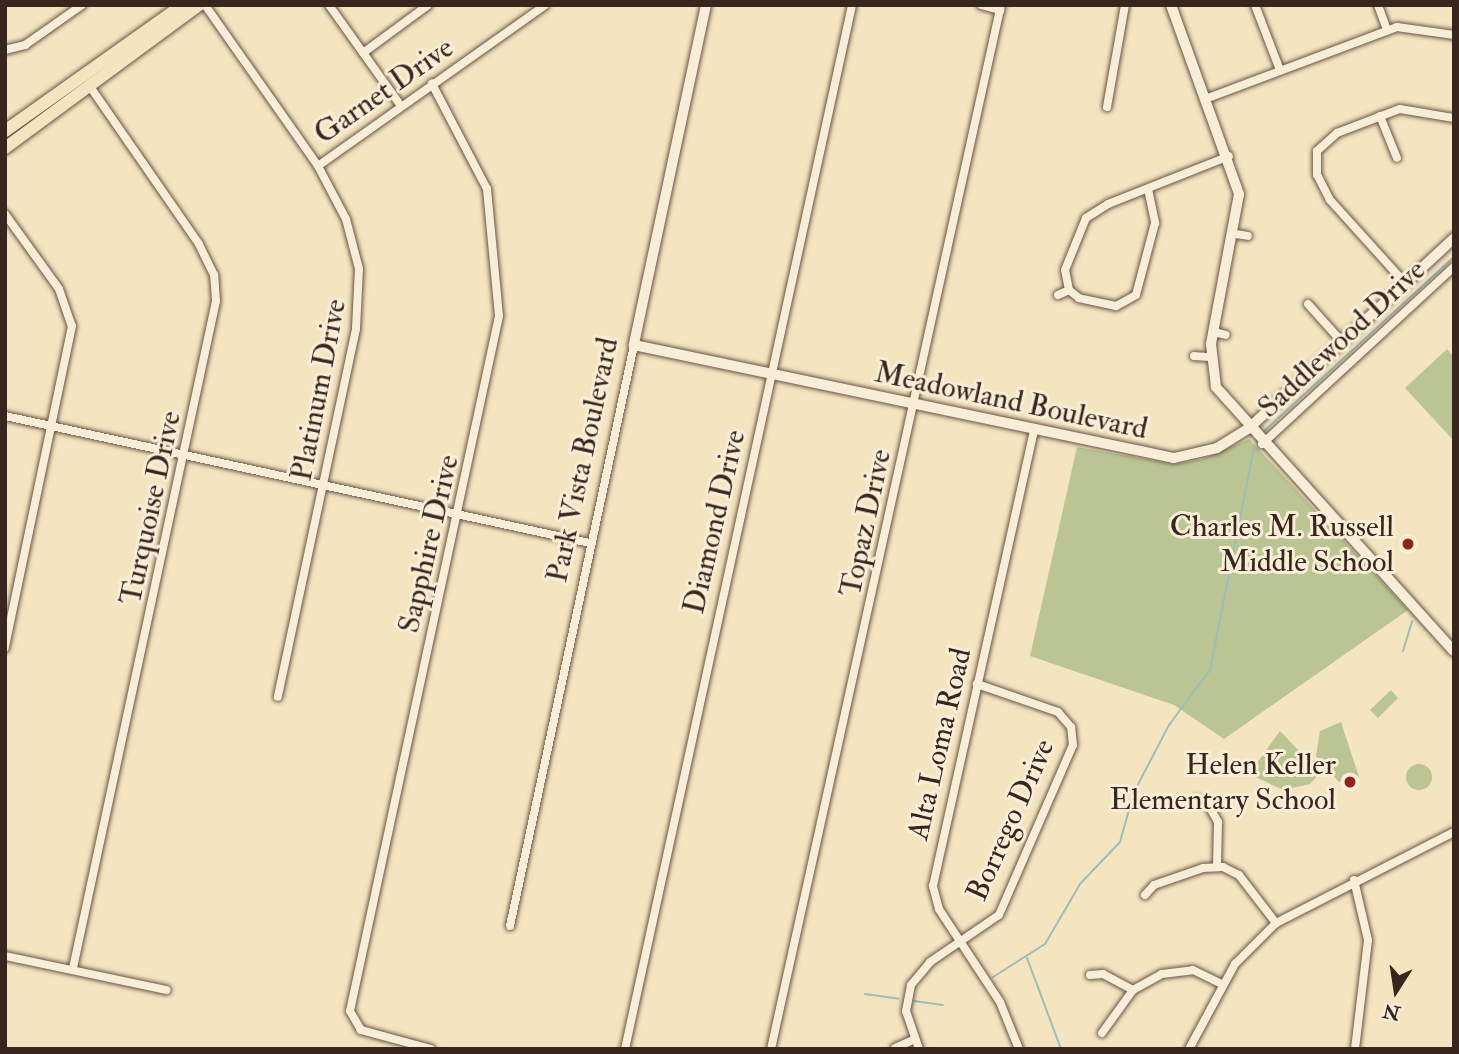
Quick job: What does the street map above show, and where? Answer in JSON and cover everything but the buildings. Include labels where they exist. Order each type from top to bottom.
[{"type":"main road","points":[[5,131],[182,5]]},
{"type":"main road","points":[[5,148],[90,88],[199,5]]},
{"type":"street","points":[[5,50],[26,45],[82,5]]},
{"type":"street","name":"Platinum Drive","points":[[205,5],[318,166],[349,228],[361,289],[325,484],[278,697]]},
{"type":"street","points":[[329,5],[401,106]]},
{"type":"street","points":[[363,53],[428,5]]},
{"type":"street","name":"Garnet Drive","points":[[318,166],[545,5]]},
{"type":"street","name":"Park Vista Boulevard","points":[[510,926],[706,5]]},
{"type":"street","name":"Diamond Drive","points":[[625,1049],[852,5]]},
{"type":"street","points":[[981,5],[1001,7]]},
{"type":"street","points":[[1107,107],[1125,5]]},
{"type":"street","points":[[1171,5],[1230,156],[1239,194],[1236,234],[1210,357],[1216,387],[1248,429],[1454,651]]},
{"type":"street","points":[[1255,5],[1280,70]]},
{"type":"street","points":[[1378,5],[1387,30]]},
{"type":"street","name":"Topaz Drive","points":[[771,1049],[1001,7]]},
{"type":"street","points":[[1208,98],[1387,30],[1416,26],[1454,35]]},
{"type":"street","name":"Sapphire Drive","points":[[431,1049],[368,1033],[353,1022],[352,987],[495,350],[499,280],[482,174],[432,84]]},
{"type":"street","name":"Turquoise Drive","points":[[73,968],[187,454],[216,301],[214,275],[90,88]]},
{"type":"street","points":[[1405,283],[1330,200],[1315,166],[1326,140],[1380,116],[1416,108],[1454,118]]},
{"type":"street","points":[[1380,116],[1397,158]]},
{"type":"street","points":[[1069,289],[1071,244],[1092,214],[1230,156]]},
{"type":"street","points":[[1069,289],[1108,305],[1136,295],[1155,223],[1148,189]]},
{"type":"street","points":[[1085,205],[1092,214]]},
{"type":"street","points":[[5,214],[69,310],[71,335],[5,648]]},
{"type":"street","points":[[1236,234],[1248,236]]},
{"type":"street","name":"Meadowland Boulevard","points":[[634,345],[1034,432],[1174,458],[1217,448],[1248,429],[1454,238]]},
{"type":"street","name":"Saddlewood Drive","points":[[1262,444],[1454,267]]},
{"type":"street","points":[[1058,295],[1069,289]]},
{"type":"street","points":[[1308,304],[1342,342]]},
{"type":"street","points":[[1214,332],[1226,335]]},
{"type":"street","points":[[1194,356],[1210,357]]},
{"type":"street","points":[[5,416],[590,543]]},
{"type":"street","name":"Alta Loma Road","points":[[1019,1049],[1000,1002],[960,941],[933,886],[1034,432]]},
{"type":"street","name":"Borrego Drive","points":[[919,1049],[906,1011],[911,985],[960,941],[1001,910],[1073,738],[1058,712],[977,684]]},
{"type":"street","points":[[1196,800],[1208,804],[1218,822],[1217,866]]},
{"type":"street","points":[[1189,1049],[1222,984],[1276,923],[1353,880],[1454,832]]},
{"type":"street","points":[[1145,895],[1154,885],[1217,866],[1239,875],[1276,923]]},
{"type":"street","points":[[1353,880],[1368,940],[1355,1049]]},
{"type":"street","points":[[5,956],[73,968],[166,990]]},
{"type":"street","points":[[1102,1032],[1133,990],[1180,969],[1222,984]]},
{"type":"street","points":[[1090,975],[1103,974],[1133,990]]},
{"type":"street","points":[[895,1048],[915,1039]]},
{"type":"green space","points":[[1447,349],[1454,357],[1454,441],[1405,388]]},
{"type":"green space","points":[[1249,439],[1408,610],[1224,739],[1174,705],[1030,656],[1077,447],[1173,464],[1203,459]]},
{"type":"green space","points":[[1391,690],[1398,698],[1378,718],[1370,710]]},
{"type":"green space","points":[[1341,722],[1359,777],[1339,782],[1316,756],[1320,731]]},
{"type":"green space","points":[[1280,731],[1320,773],[1310,784],[1283,790],[1249,774]]},
{"type":"green space","points":[[1419,764],[1428,768],[1432,777],[1428,786],[1419,790],[1410,786],[1406,777],[1410,768]]},
{"type":"waterway","points":[[1264,431],[1454,257]]},
{"type":"waterway","points":[[993,977],[1045,944],[1080,884],[1120,842],[1134,792],[1169,725],[1210,670],[1254,447]]},
{"type":"waterway","points":[[1403,651],[1412,621]]},
{"type":"waterway","points":[[1027,958],[1061,1049]]},
{"type":"waterway","points":[[865,994],[899,999]]},
{"type":"waterway","points":[[914,1001],[943,1005]]},
{"type":"place","name":"Charles M. Russell Middle School","points":[[1408,544]]},
{"type":"place","name":"Helen Keller Elementary School","points":[[1350,782]]}]
